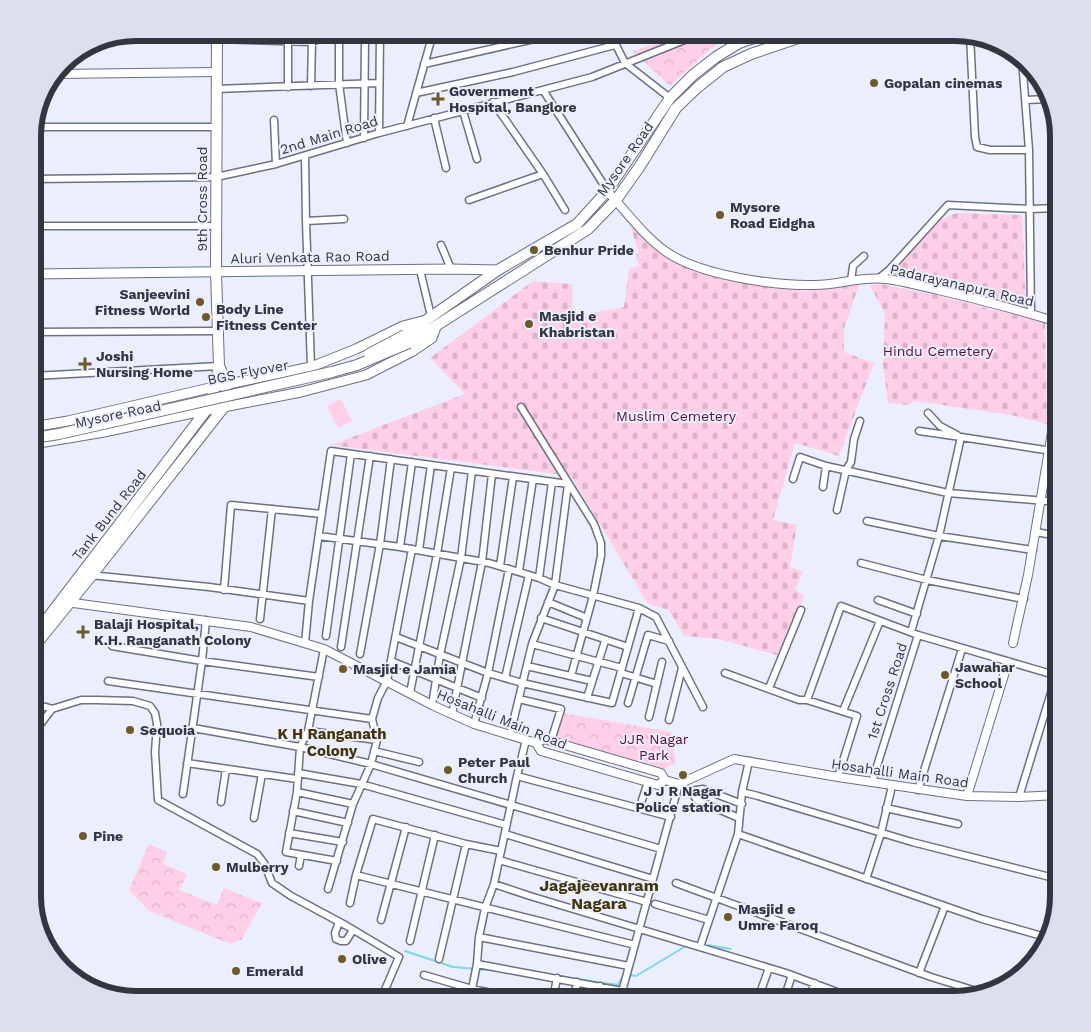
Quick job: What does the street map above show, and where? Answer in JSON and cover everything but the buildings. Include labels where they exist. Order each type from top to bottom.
[{"type":"main road","name":"9th Cross Road","points":[[217,41],[216,272],[219,366]]},
{"type":"main road","name":"Mysore Road","points":[[407,339],[428,318],[498,270],[577,224],[670,98],[716,57],[745,41]]},
{"type":"main road","name":"Mysore Road","points":[[407,339],[436,327],[588,229],[616,200],[640,166],[676,108],[698,87],[723,67],[766,48],[788,41]]},
{"type":"main road","name":"Aluri Venkata Rao Road","points":[[41,274],[498,270]]},
{"type":"main road","name":"Mysore Road","points":[[41,426],[311,367],[356,349],[403,326],[428,318]]},
{"type":"main road","name":"Mysore Road","points":[[41,443],[104,432],[301,392],[366,376],[432,338],[436,327]]},
{"type":"main road","name":"BGS Flyover","points":[[41,430],[60,428],[346,364],[407,339]]},
{"type":"main road","points":[[41,437],[332,372],[357,365],[407,339]]},
{"type":"main road","points":[[41,636],[65,602],[92,575],[224,407],[227,384],[219,366]]},
{"type":"main road","points":[[208,410],[212,404],[219,366]]},
{"type":"main road","name":"Tank Bund Road","points":[[41,628],[65,602],[80,574],[208,410]]},
{"type":"main road","points":[[191,413],[194,418],[194,427]]},
{"type":"street","points":[[288,87],[291,41]]},
{"type":"street","points":[[311,86],[317,41]]},
{"type":"street","points":[[338,41],[339,84],[347,143]]},
{"type":"street","points":[[364,138],[365,41]]},
{"type":"street","points":[[379,133],[380,41]]},
{"type":"street","points":[[407,126],[430,41]]},
{"type":"street","points":[[424,64],[526,41]]},
{"type":"street","points":[[613,41],[625,63],[670,98]]},
{"type":"street","points":[[615,45],[617,41]]},
{"type":"street","name":"2nd Main Road","points":[[41,179],[216,177],[306,157],[379,133],[592,77],[681,41]]},
{"type":"street","points":[[970,43],[974,137],[977,147],[990,150],[1029,150]]},
{"type":"street","points":[[416,93],[513,72],[615,45]]},
{"type":"street","points":[[1023,70],[1029,150],[1031,314]]},
{"type":"street","points":[[65,74],[216,72]]},
{"type":"street","points":[[216,89],[379,83]]},
{"type":"street","points":[[543,90],[605,187]]},
{"type":"street","points":[[1025,100],[1043,99]]},
{"type":"street","points":[[493,102],[566,210]]},
{"type":"street","points":[[463,111],[477,159]]},
{"type":"street","points":[[434,118],[446,168]]},
{"type":"street","points":[[274,120],[276,164]]},
{"type":"street","points":[[42,127],[216,127]]},
{"type":"street","points":[[306,157],[307,271],[311,367]]},
{"type":"street","points":[[469,200],[543,174]]},
{"type":"street","name":"Padarayanapura Road","points":[[605,187],[664,250],[701,268],[775,284],[818,285],[879,278],[896,280],[957,294],[1050,320]]},
{"type":"street","points":[[879,278],[948,205],[1050,208]]},
{"type":"street","points":[[306,220],[344,220]]},
{"type":"street","points":[[41,226],[216,226]]},
{"type":"street","points":[[441,245],[451,269]]},
{"type":"street","points":[[851,281],[853,266],[864,256]]},
{"type":"street","points":[[420,270],[428,318]]},
{"type":"street","points":[[41,332],[217,331]]},
{"type":"street","points":[[41,376],[219,366]]},
{"type":"street","points":[[521,407],[594,524],[601,544],[601,556],[593,596],[571,676]]},
{"type":"street","points":[[928,413],[940,426],[961,437]]},
{"type":"street","points":[[837,510],[846,470],[851,462],[854,439],[860,421]]},
{"type":"street","points":[[919,431],[1048,450]]},
{"type":"street","name":"1st Cross Road","points":[[872,782],[914,634],[916,614],[939,536],[961,437]]},
{"type":"street","points":[[1013,643],[1024,599],[1033,550],[1050,440]]},
{"type":"street","points":[[305,643],[331,451],[568,484]]},
{"type":"street","points":[[326,636],[351,454]]},
{"type":"street","points":[[341,647],[370,456]]},
{"type":"street","points":[[793,479],[800,457],[826,466],[948,493],[1050,502]]},
{"type":"street","points":[[360,654],[380,544],[391,460]]},
{"type":"street","points":[[400,546],[412,462]]},
{"type":"street","points":[[328,890],[338,861],[353,804],[371,764],[377,740],[372,719],[378,698],[387,681],[416,550],[431,465]]},
{"type":"street","points":[[823,487],[826,466]]},
{"type":"street","points":[[410,693],[437,554],[451,468]]},
{"type":"street","points":[[432,705],[440,655],[461,558],[472,471]]},
{"type":"street","points":[[452,714],[482,562],[492,474]]},
{"type":"street","points":[[500,566],[513,477]]},
{"type":"street","points":[[519,571],[532,479]]},
{"type":"street","points":[[539,578],[552,482]]},
{"type":"street","points":[[510,736],[532,644],[555,585],[568,484]]},
{"type":"street","points":[[224,590],[231,505],[322,514]]},
{"type":"street","points":[[260,619],[272,509]]},
{"type":"street","points":[[867,521],[939,536],[1033,550]]},
{"type":"street","points":[[1036,532],[1050,535]]},
{"type":"street","points":[[319,536],[400,546],[500,566],[555,585],[639,608],[656,617],[703,707]]},
{"type":"street","points":[[861,563],[927,580],[1024,599]]},
{"type":"street","points":[[474,724],[488,673],[509,569]]},
{"type":"street","points":[[80,574],[310,600]]},
{"type":"street","points":[[505,678],[529,575]]},
{"type":"street","points":[[878,600],[916,614]]},
{"type":"street","name":"Hosahalli Main Road","points":[[65,602],[251,627],[305,643],[324,649],[432,705],[474,724],[536,743],[541,751],[658,785],[665,780],[679,784],[734,759],[838,778],[967,796],[1019,797],[1050,795]]},
{"type":"street","points":[[548,602],[587,618]]},
{"type":"street","points":[[807,700],[841,606],[914,634],[1008,662],[1050,672]]},
{"type":"street","points":[[396,637],[462,664],[522,684],[612,703],[639,608]]},
{"type":"street","points":[[769,688],[801,610]]},
{"type":"street","points":[[541,618],[628,647]]},
{"type":"street","points":[[183,794],[206,620]]},
{"type":"street","points":[[843,711],[880,621]]},
{"type":"street","points":[[628,703],[648,635],[669,641]]},
{"type":"street","points":[[588,698],[604,640]]},
{"type":"street","points":[[532,644],[598,662],[656,684]]},
{"type":"street","points":[[112,646],[202,661],[319,677]]},
{"type":"street","points":[[324,649],[308,731],[300,747],[297,792],[286,852],[338,861]]},
{"type":"street","points":[[918,790],[962,649]]},
{"type":"street","points":[[391,661],[457,690],[482,698]]},
{"type":"street","points":[[649,717],[662,662]]},
{"type":"street","points":[[967,796],[1008,662]]},
{"type":"street","points":[[527,666],[592,681]]},
{"type":"street","points":[[669,720],[682,668]]},
{"type":"street","points":[[725,673],[799,700],[807,700],[857,716],[838,778]]},
{"type":"street","points":[[108,681],[372,719]]},
{"type":"street","points":[[519,699],[561,709],[547,753]]},
{"type":"street","points":[[1019,797],[1050,699]]},
{"type":"street","points":[[41,707],[66,706],[81,700],[133,701],[150,706],[155,713],[158,724],[155,752],[158,800],[257,854],[264,863],[272,884],[399,957],[385,991]]},
{"type":"street","points":[[41,721],[49,708]]},
{"type":"street","points":[[193,728],[300,747],[371,764],[661,849]]},
{"type":"street","points":[[308,731],[377,740]]},
{"type":"street","points":[[536,743],[544,739],[551,741],[661,773],[665,780]]},
{"type":"street","points":[[472,990],[485,908],[494,884],[526,740]]},
{"type":"street","points":[[374,751],[419,762]]},
{"type":"street","points":[[701,944],[738,834],[742,792],[748,761]]},
{"type":"street","points":[[187,763],[262,774],[298,776],[361,784],[506,825]]},
{"type":"street","points":[[221,802],[226,769]]},
{"type":"street","points":[[254,818],[262,774]]},
{"type":"street","points":[[517,776],[671,817]]},
{"type":"street","points":[[642,800],[648,782]]},
{"type":"street","points":[[476,968],[508,969],[622,990],[679,784],[690,791],[697,800],[739,818]]},
{"type":"street","points":[[866,879],[881,833],[892,786]]},
{"type":"street","points":[[690,791],[703,789],[742,804]]},
{"type":"street","points":[[297,792],[353,804]]},
{"type":"street","points":[[742,792],[912,842],[1050,877]]},
{"type":"street","points":[[886,808],[958,824]]},
{"type":"street","points":[[294,811],[348,823]]},
{"type":"street","points":[[350,903],[356,875],[373,819],[466,844],[501,851]]},
{"type":"street","points":[[381,920],[406,827]]},
{"type":"street","points":[[289,833],[343,842]]},
{"type":"street","points":[[505,834],[653,879]]},
{"type":"street","points":[[738,834],[982,920],[1041,936]]},
{"type":"street","points":[[410,941],[436,835]]},
{"type":"street","points":[[439,959],[466,844]]},
{"type":"street","points":[[299,866],[300,855]]},
{"type":"street","points":[[499,860],[647,902]]},
{"type":"street","points":[[356,875],[635,945]]},
{"type":"street","points":[[676,883],[919,973],[971,989]]},
{"type":"street","points":[[494,884],[686,943],[693,945],[701,944],[835,991]]},
{"type":"street","points":[[655,904],[709,920]]},
{"type":"street","points":[[919,973],[945,906]]},
{"type":"street","points":[[339,922],[335,933],[336,939],[346,941],[353,930]]},
{"type":"street","points":[[479,937],[627,972]]},
{"type":"street","points":[[761,991],[769,968]]},
{"type":"street","points":[[787,991],[792,975]]},
{"type":"street","points":[[424,976],[477,991]]},
{"type":"street","points":[[555,991],[557,978]]},
{"type":"street","points":[[575,991],[577,982]]},
{"type":"street","points":[[811,991],[814,983]]},
{"type":"street","points":[[599,991],[600,986]]},
{"type":"green space","points":[[665,41],[724,41],[709,50],[670,86],[632,51]]},
{"type":"green space","points":[[956,213],[1022,215],[1026,308],[892,274],[937,222]]},
{"type":"green space","name":"Muslim Cemetery","points":[[630,225],[659,252],[687,266],[711,274],[803,291],[859,285],[844,328],[844,352],[874,363],[839,456],[795,443],[773,520],[797,525],[790,567],[803,572],[795,590],[804,595],[784,657],[718,639],[684,636],[669,610],[648,604],[571,476],[331,445],[465,394],[430,358],[533,281],[572,284],[573,316],[624,307],[629,269],[639,266],[636,254],[639,253]]},
{"type":"green space","name":"Hindu Cemetery","points":[[881,284],[941,296],[1045,323],[1047,424],[1011,415],[915,401],[909,405],[888,403],[883,365],[885,314],[870,285]]},
{"type":"green space","points":[[341,399],[352,421],[338,428],[327,406]]},
{"type":"green space","name":"JJR Nagar Park","points":[[563,713],[671,732],[676,763],[663,769],[555,739]]},
{"type":"green space","points":[[149,844],[167,852],[163,864],[187,874],[180,890],[217,905],[224,888],[262,903],[241,940],[228,943],[149,911],[129,890]]},
{"type":"waterway","points":[[702,944],[731,949]]},
{"type":"waterway","points":[[629,975],[636,976],[686,946]]},
{"type":"waterway","points":[[405,951],[453,967],[500,971]]},
{"type":"waterway","points":[[557,976],[618,985],[624,974]]},
{"type":"place","name":"Gopalan cinemas","points":[[874,83]]},
{"type":"place","name":"Government Hospital, Banglore","points":[[438,99]]},
{"type":"place","name":"Mysore Road Eidgha","points":[[720,215]]},
{"type":"place","name":"Benhur Pride","points":[[534,250]]},
{"type":"place","name":"Sanjeevini Fitness World","points":[[200,302]]},
{"type":"place","name":"Body Line Fitness Center","points":[[206,317]]},
{"type":"place","name":"Masjid e Khabristan","points":[[529,324]]},
{"type":"place","name":"Joshi Nursing Home","points":[[85,364]]},
{"type":"place","name":"Balaji Hospital, K.H. Ranganath Colony","points":[[83,632]]},
{"type":"place","name":"Masjid e Jamia","points":[[343,669]]},
{"type":"place","name":"Jawahar School","points":[[945,675]]},
{"type":"place","name":"Sequoia","points":[[130,730]]},
{"type":"place","name":"Peter Paul Church","points":[[448,770]]},
{"type":"place","name":"J J R Nagar Police station","points":[[683,775]]},
{"type":"place","name":"Pine","points":[[83,836]]},
{"type":"place","name":"Mulberry","points":[[216,867]]},
{"type":"place","name":"Masjid e Umre Faroq","points":[[728,917]]},
{"type":"place","name":"Olive","points":[[342,959]]},
{"type":"place","name":"Emerald","points":[[236,971]]},
{"type":"district","name":"K H Ranganath Colony","points":[[332,742]]},
{"type":"district","name":"Jagajeevanram Nagara","points":[[599,894]]}]
